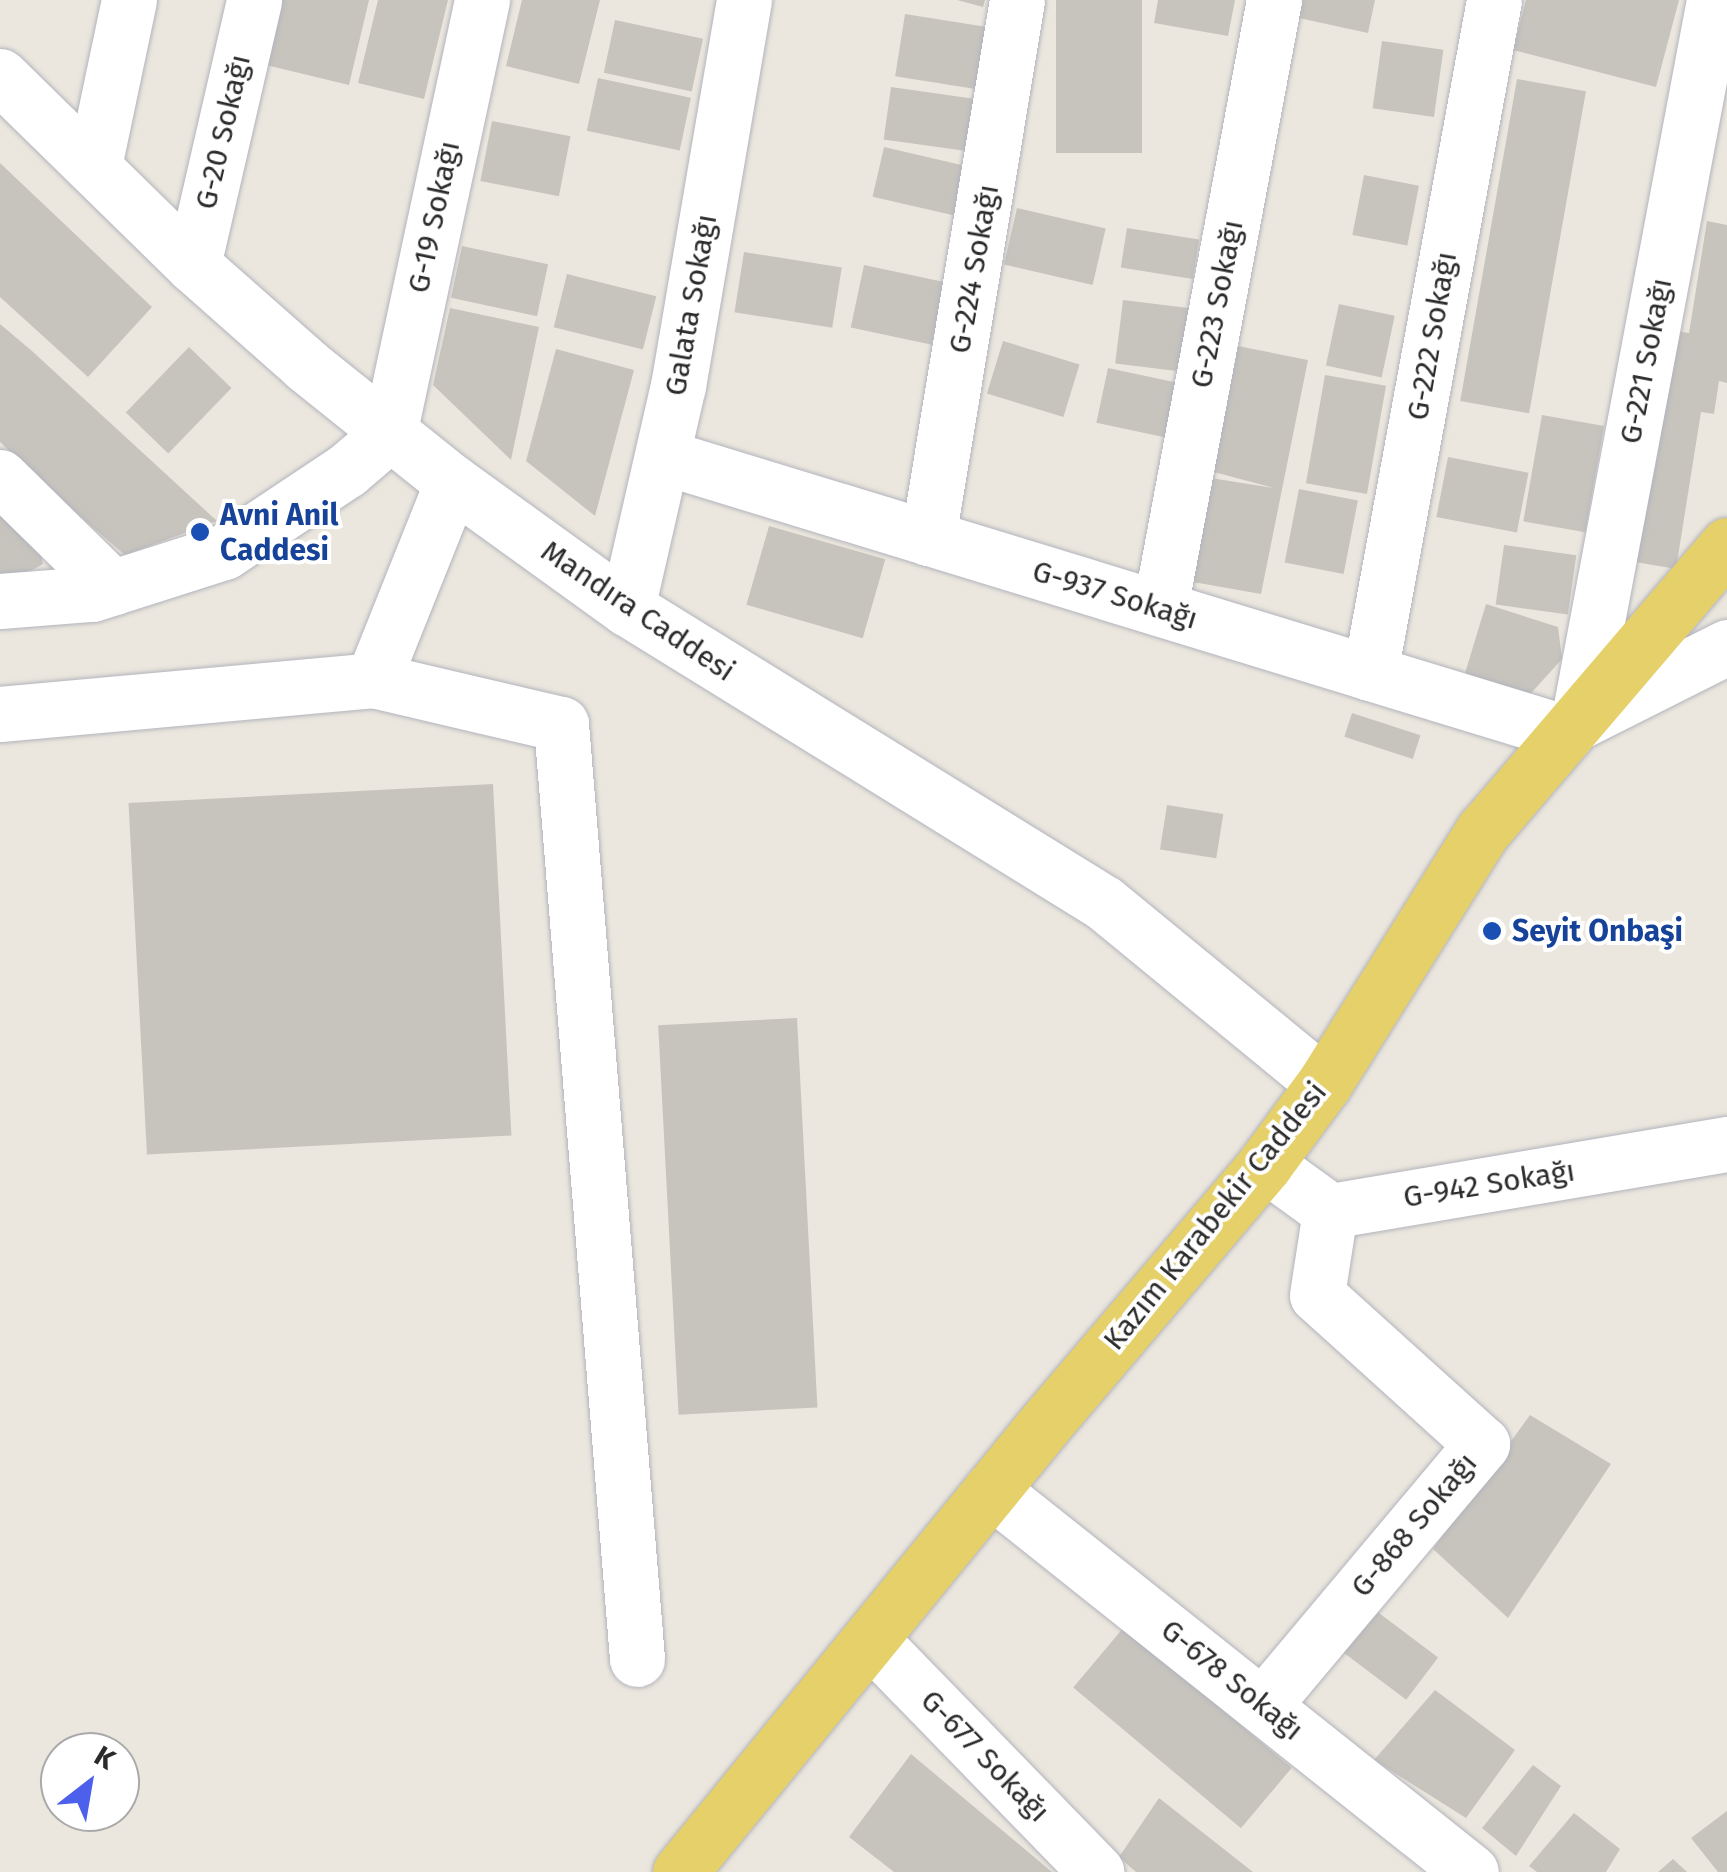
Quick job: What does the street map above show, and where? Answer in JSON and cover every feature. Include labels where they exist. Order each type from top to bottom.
[{"type":"main road","name":"Kazım Karabekir Caddesi","points":[[684,1869],[992,1490],[1265,1164],[1324,1084],[1483,831],[1727,545]]},
{"type":"street","points":[[94,166],[129,0]]},
{"type":"street","name":"G-20 Sokağı","points":[[194,265],[254,0]]},
{"type":"street","name":"G-19 Sokağı","points":[[388,434],[482,0]]},
{"type":"street","name":"Galata Sokağı","points":[[628,608],[664,456],[744,0]]},
{"type":"street","name":"G-224 Sokağı","points":[[928,538],[1018,0]]},
{"type":"street","name":"G-223 Sokağı","points":[[1160,608],[1274,0]]},
{"type":"street","name":"G-222 Sokağı","points":[[1370,673],[1494,0]]},
{"type":"street","name":"G-221 Sokağı","points":[[1572,728],[1714,0]]},
{"type":"street","name":"Mandıra Caddesi","points":[[0,76],[194,265],[388,434],[628,608],[1104,903],[1324,1084]]},
{"type":"street","points":[[0,601],[113,588],[224,552],[347,470],[388,434]]},
{"type":"street","name":"G-937 Sokağı","points":[[664,456],[1370,673],[1572,728]]},
{"type":"street","points":[[0,478],[113,588]]},
{"type":"street","points":[[373,680],[452,482]]},
{"type":"street","points":[[1572,728],[1727,647]]},
{"type":"street","points":[[0,714],[373,680],[560,724],[637,1658]]},
{"type":"street","name":"G-942 Sokağı","points":[[1330,1210],[1727,1144]]},
{"type":"street","points":[[1265,1164],[1330,1210]]},
{"type":"street","name":"G-868 Sokağı","points":[[1263,1705],[1482,1444],[1317,1295],[1330,1210]]},
{"type":"street","name":"G-678 Sokağı","points":[[992,1490],[1471,1872]]},
{"type":"street","name":"G-677 Sokağı","points":[[872,1640],[1098,1872]]},
{"type":"building","points":[[281,0],[369,0],[349,85],[266,65]]},
{"type":"building","points":[[378,0],[448,0],[424,99],[358,83]]},
{"type":"building","points":[[522,0],[600,0],[579,84],[506,66]]},
{"type":"building","points":[[957,0],[985,0],[983,7]]},
{"type":"building","points":[[1056,0],[1142,0],[1142,153],[1056,153]]},
{"type":"building","points":[[1158,0],[1235,0],[1228,36],[1154,23]]},
{"type":"building","points":[[1303,0],[1375,0],[1368,33],[1299,18]]},
{"type":"building","points":[[1526,0],[1679,0],[1656,87],[1513,50]]},
{"type":"building","points":[[905,14],[990,27],[980,90],[895,76]]},
{"type":"building","points":[[615,20],[703,39],[692,92],[604,73]]},
{"type":"building","points":[[1382,41],[1443,50],[1434,117],[1373,108]]},
{"type":"building","points":[[598,78],[691,98],[680,151],[587,131]]},
{"type":"building","points":[[1517,79],[1586,91],[1529,413],[1460,401]]},
{"type":"building","points":[[891,87],[979,99],[972,152],[884,139]]},
{"type":"building","points":[[492,121],[571,136],[559,196],[480,181]]},
{"type":"building","points":[[884,147],[966,166],[954,216],[873,197]]},
{"type":"building","points":[[0,163],[152,307],[88,377],[0,297]]},
{"type":"building","points":[[1364,175],[1419,186],[1407,246],[1352,235]]},
{"type":"building","points":[[1017,208],[1106,228],[1093,285],[1004,265]]},
{"type":"building","points":[[1707,221],[1727,225],[1727,383],[1719,381],[1714,414],[1701,412],[1676,569],[1624,560],[1661,329],[1689,333]]},
{"type":"building","points":[[1127,228],[1199,239],[1193,279],[1121,268]]},
{"type":"building","points":[[462,246],[548,264],[537,316],[451,298]]},
{"type":"building","points":[[744,252],[842,267],[832,328],[734,312]]},
{"type":"building","points":[[864,265],[945,282],[932,345],[851,328]]},
{"type":"building","points":[[567,274],[656,296],[643,350],[554,327]]},
{"type":"building","points":[[1123,300],[1192,309],[1185,372],[1115,364]]},
{"type":"building","points":[[1339,304],[1395,316],[1382,377],[1326,366]]},
{"type":"building","points":[[450,308],[539,327],[511,460],[433,385]]},
{"type":"building","points":[[0,324],[217,521],[125,555],[55,495],[0,442]]},
{"type":"building","points":[[1003,341],[1080,364],[1063,417],[987,394]]},
{"type":"building","points":[[1238,346],[1308,360],[1261,594],[1193,582],[1211,478],[1274,488],[1214,472]]},
{"type":"building","points":[[189,347],[231,388],[168,453],[126,412]]},
{"type":"building","points":[[556,349],[634,370],[595,516],[526,461]]},
{"type":"building","points":[[1108,368],[1178,383],[1167,438],[1096,423]]},
{"type":"building","points":[[1325,375],[1386,386],[1367,494],[1306,483]]},
{"type":"building","points":[[1542,415],[1604,426],[1585,532],[1523,521]]},
{"type":"building","points":[[1448,457],[1528,473],[1517,533],[1436,517]]},
{"type":"building","points":[[1299,489],[1358,500],[1344,574],[1285,563]]},
{"type":"building","points":[[0,508],[39,546],[43,564],[27,573],[0,574]]},
{"type":"building","points":[[769,526],[885,559],[863,638],[746,605]]},
{"type":"building","points":[[1504,545],[1576,555],[1568,615],[1496,604]]},
{"type":"building","points":[[1486,604],[1558,627],[1562,659],[1523,702],[1462,683]]},
{"type":"building","points":[[1352,713],[1420,735],[1413,759],[1344,737]]},
{"type":"building","points":[[493,784],[511,1136],[147,1155],[129,803]]},
{"type":"building","points":[[1167,805],[1223,814],[1216,858],[1160,849]]},
{"type":"building","points":[[797,1018],[817,1407],[679,1415],[658,1025]]},
{"type":"building","points":[[1530,1415],[1611,1464],[1508,1618],[1433,1549]]},
{"type":"building","points":[[1375,1610],[1438,1658],[1406,1700],[1343,1652]]},
{"type":"building","points":[[1124,1627],[1292,1768],[1241,1828],[1073,1688]]},
{"type":"building","points":[[1435,1690],[1515,1750],[1466,1818],[1374,1760]]},
{"type":"building","points":[[911,1754],[1052,1872],[894,1872],[849,1837]]},
{"type":"building","points":[[1533,1765],[1561,1786],[1516,1856],[1482,1828]]},
{"type":"building","points":[[1159,1798],[1253,1872],[1136,1872],[1119,1857]]},
{"type":"building","points":[[1727,1811],[1727,1872],[1718,1872],[1691,1838]]},
{"type":"building","points":[[1574,1813],[1620,1849],[1606,1872],[1537,1872],[1529,1866]]},
{"type":"building","points":[[1673,1859],[1687,1872],[1658,1872]]},
{"type":"place","name":"Avni Anil Caddesi","points":[[200,532]]},
{"type":"place","name":"Seyit Onbaşi","points":[[1492,931]]}]
